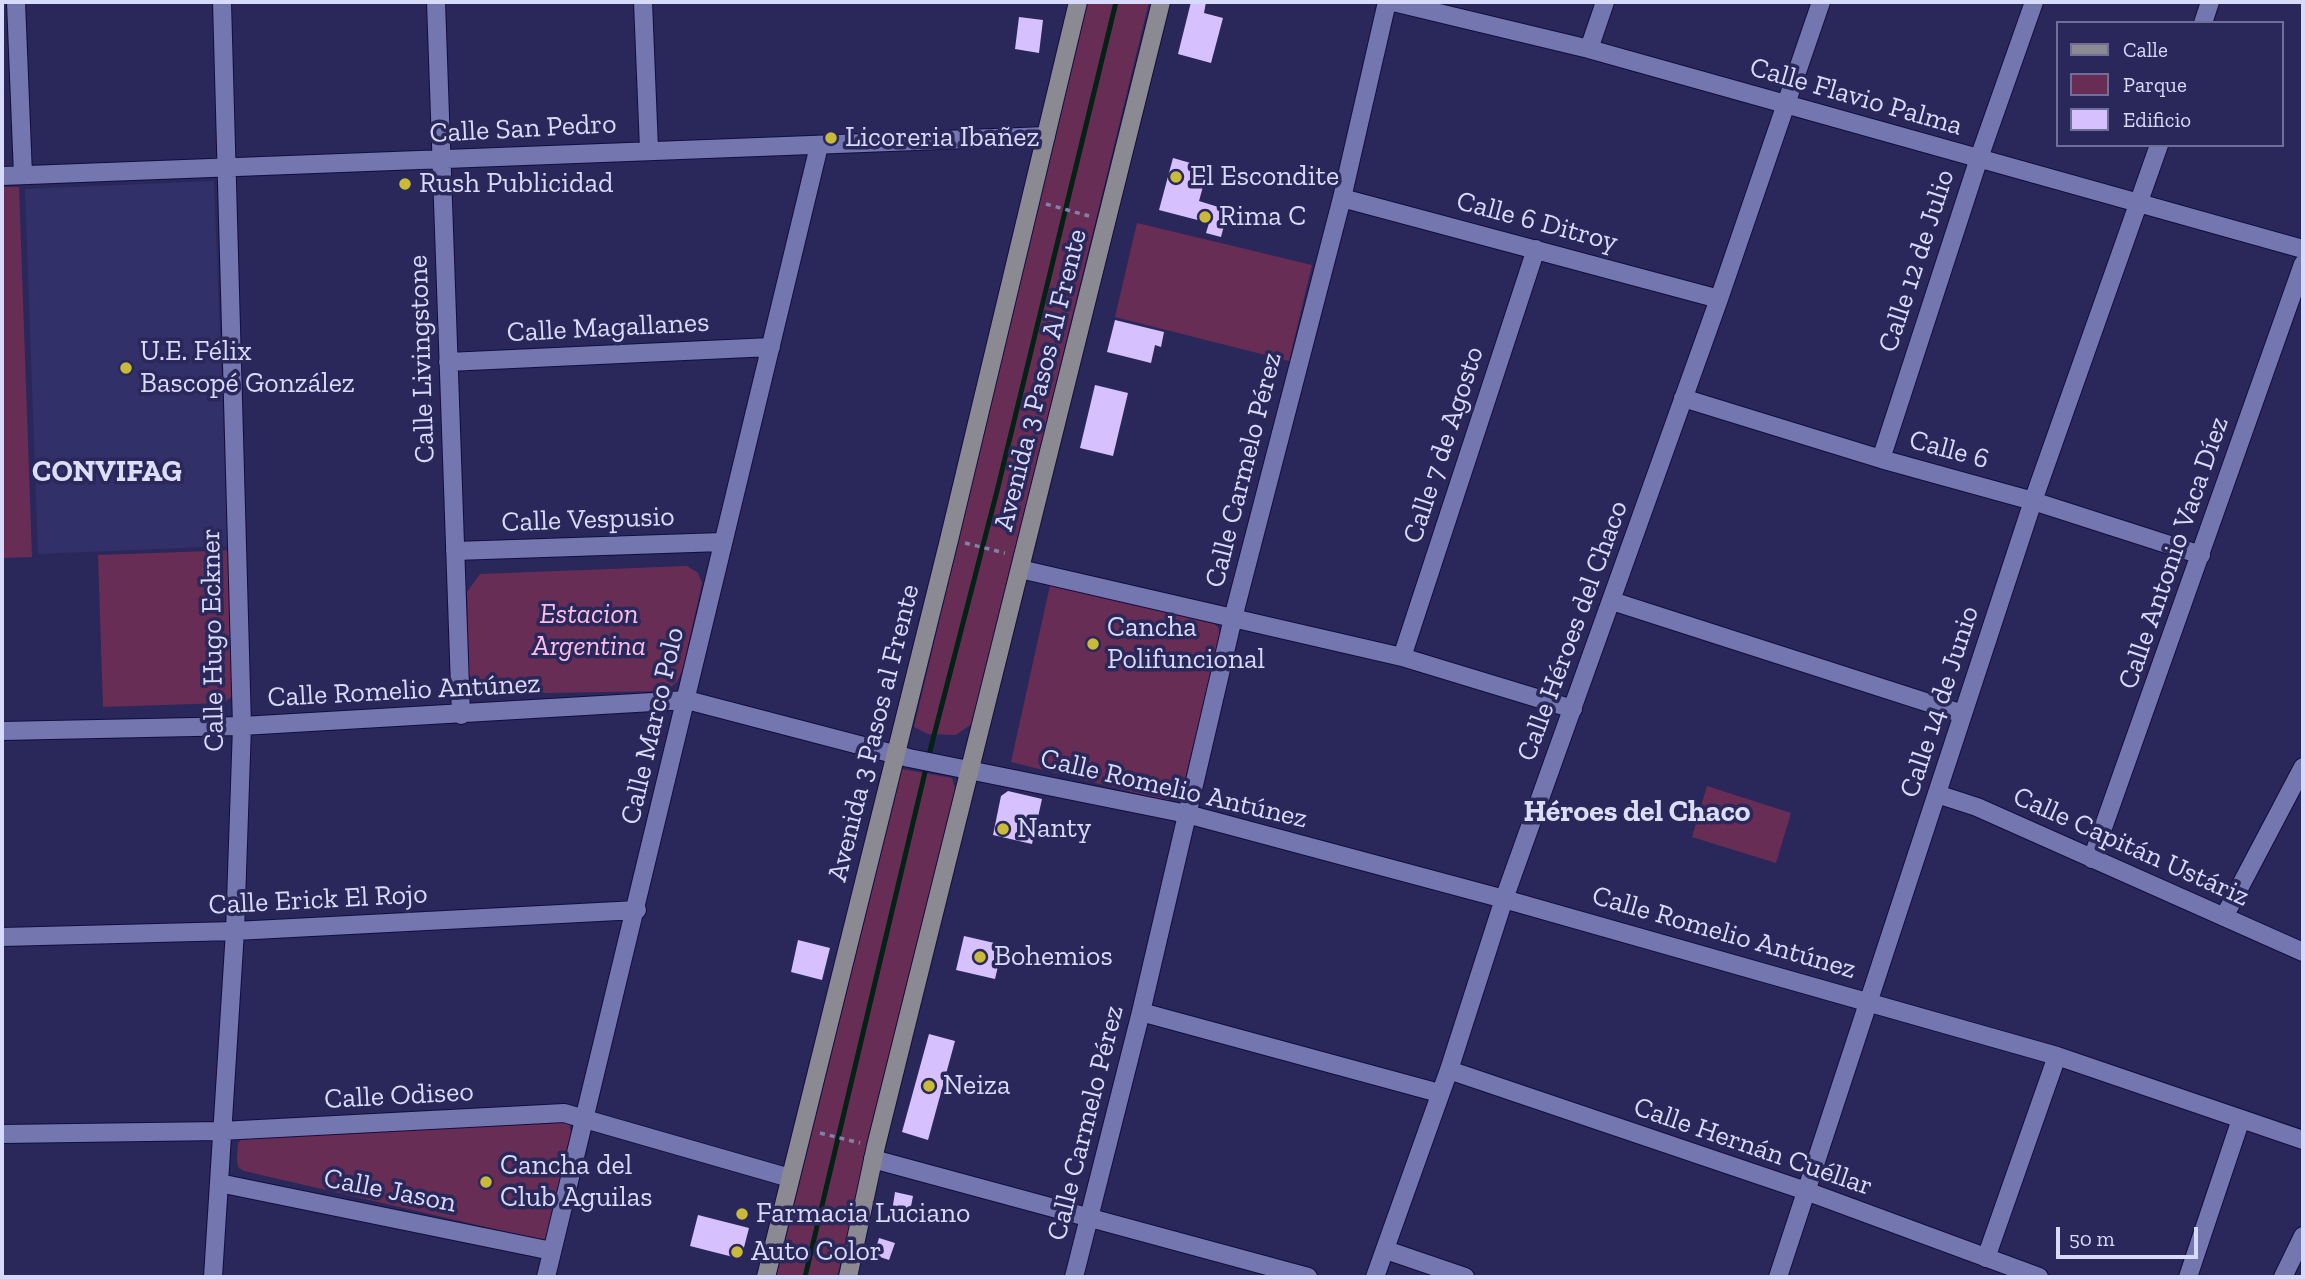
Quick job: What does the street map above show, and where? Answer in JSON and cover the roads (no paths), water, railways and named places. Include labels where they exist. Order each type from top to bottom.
[{"type":"main road","name":"Avenida 3 Pasos Al Frente","points":[[1040,203],[1046,136],[1078,2]]},
{"type":"main road","name":"Avenida 3 Pasos Al Frente","points":[[961,769],[1020,569],[1160,2]]},
{"type":"main road","name":"Avenida 3 Pasos al Frente","points":[[766,1277],[902,756],[1040,203]]},
{"type":"main road","points":[[848,1277],[961,769]]},
{"type":"street","points":[[16,2],[23,175]]},
{"type":"street","name":"Calle Hugo Eckner","points":[[213,1277],[235,931],[242,726],[229,167],[222,2]]},
{"type":"street","name":"Calle Livingstone","points":[[436,2],[461,715]]},
{"type":"street","points":[[643,2],[649,149]]},
{"type":"street","name":"Calle Carmelo Pérez","points":[[1074,1277],[1141,1012],[1233,618],[1342,198],[1387,2]]},
{"type":"street","name":"Calle Flavio Palma","points":[[1393,2],[1589,49],[2138,205],[2303,249]]},
{"type":"street","points":[[1589,49],[1605,2]]},
{"type":"street","name":"Calle Héroes del Chaco","points":[[1375,1277],[1449,1070],[1504,899],[1719,299],[1821,2]]},
{"type":"street","name":"Calle 12 de Julio","points":[[1881,459],[1979,158],[2034,2]]},
{"type":"street","points":[[2204,21],[2210,2]]},
{"type":"street","name":"Calle San Pedro","points":[[2,176],[441,160],[649,149],[819,146],[1046,136]]},
{"type":"street","name":"Calle Marco Polo","points":[[546,1277],[637,910],[722,542],[819,146]]},
{"type":"street","name":"Calle 14 de Junio","points":[[1778,1277],[2034,500],[2158,147]]},
{"type":"street","name":"Calle 6 Ditroy","points":[[1342,198],[1719,299]]},
{"type":"street","name":"Calle 7 de Agosto","points":[[1402,657],[1536,249]]},
{"type":"street","name":"Calle Antonio Vaca Díez","points":[[2092,859],[2303,264]]},
{"type":"street","name":"Calle Magallanes","points":[[448,362],[771,347]]},
{"type":"street","name":"Calle 6","points":[[1683,398],[1881,459],[2034,500],[2201,555]]},
{"type":"street","name":"Calle Vespusio","points":[[455,551],[722,542]]},
{"type":"street","points":[[1020,569],[1402,657],[1573,709]]},
{"type":"street","points":[[1612,601],[1963,714]]},
{"type":"street","name":"Calle Romelio Antúnez","points":[[2,732],[242,726],[687,700],[902,756],[1187,814],[1504,899],[2057,1056],[2303,1140]]},
{"type":"street","points":[[2224,917],[2303,767]]},
{"type":"street","name":"Calle Capitán Ustáriz","points":[[1937,794],[1977,807],[2303,952]]},
{"type":"street","name":"Calle Erick El Rojo","points":[[2,937],[235,931],[637,910]]},
{"type":"street","points":[[1141,1012],[1439,1093]]},
{"type":"street","points":[[1986,1258],[2057,1056]]},
{"type":"street","name":"Calle Hernán Cuéllar","points":[[1449,1070],[1806,1191],[2039,1277]]},
{"type":"street","name":"Calle Odiseo","points":[[2,1134],[221,1131],[564,1113],[584,1121],[790,1178]]},
{"type":"street","points":[[2188,1277],[2241,1119]]},
{"type":"street","points":[[873,1159],[1308,1277]]},
{"type":"street","name":"Calle Jason","points":[[219,1183],[552,1251]]},
{"type":"street","points":[[2283,1277],[2303,1236]]},
{"type":"street","points":[[1386,1250],[1465,1277]]},
{"type":"waterway","points":[[805,1277],[931,747],[997,491],[1116,2]]},
{"type":"place","name":"Licoreria Ibañez","points":[[831,138]]},
{"type":"place","name":"El Escondite","points":[[1176,177]]},
{"type":"place","name":"Rush Publicidad","points":[[405,184]]},
{"type":"place","name":"Rima C","points":[[1205,217]]},
{"type":"place","name":"U.E. Félix Bascopé González","points":[[126,368]]},
{"type":"place","name":"Cancha Polifuncional","points":[[1093,644]]},
{"type":"place","name":"Nanty","points":[[1003,829]]},
{"type":"place","name":"Bohemios","points":[[980,957]]},
{"type":"place","name":"Neiza","points":[[929,1086]]},
{"type":"place","name":"Cancha del Club Aguilas","points":[[486,1182]]},
{"type":"place","name":"Farmacia Luciano","points":[[742,1214]]},
{"type":"place","name":"Auto Color","points":[[737,1252]]},
{"type":"district","name":"CONVIFAG","points":[[107,472]]},
{"type":"district","name":"Héroes del Chaco","points":[[1637,812]]},
{"type":"park label","name":"Estacion Argentina","points":[[589,631]]}]
